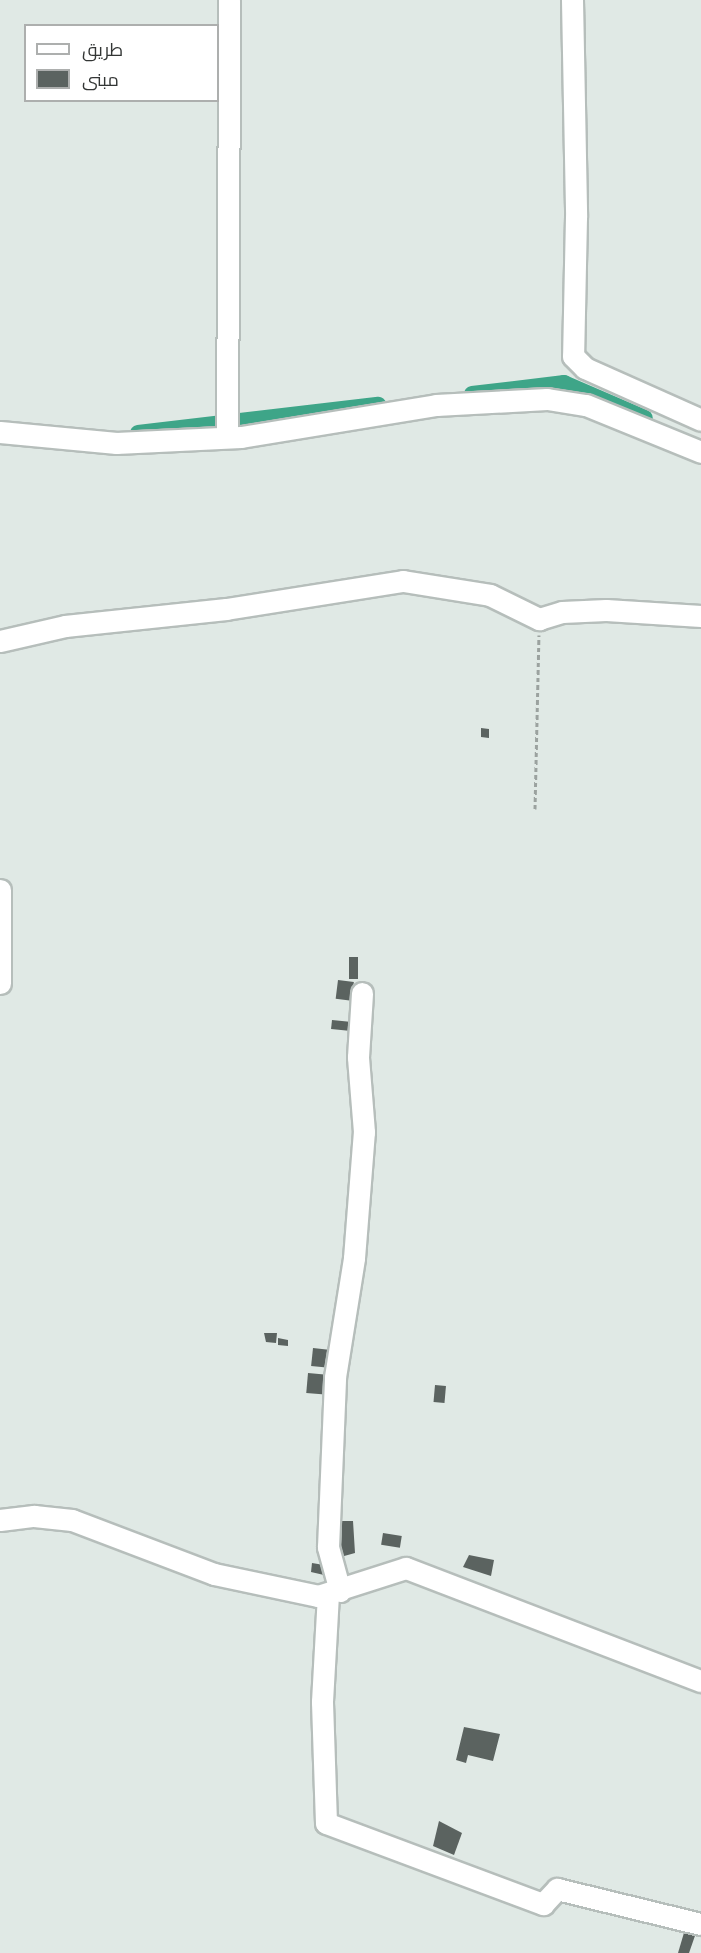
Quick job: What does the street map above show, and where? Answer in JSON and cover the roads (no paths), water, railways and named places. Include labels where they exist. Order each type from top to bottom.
[{"type":"street","points":[[227,437],[230,0]]},
{"type":"street","points":[[572,0],[576,217],[573,356],[585,368],[701,420]]},
{"type":"street","points":[[0,432],[116,442],[227,437],[436,405],[548,399],[585,405],[701,452]]},
{"type":"street","points":[[0,641],[65,626],[226,609],[403,581],[490,595],[539,619],[562,612],[606,610],[701,616]]},
{"type":"street","points":[[0,890],[0,983]]},
{"type":"street","points":[[362,993],[358,1057],[364,1132],[354,1257],[335,1377],[328,1547],[334,1593],[322,1702],[326,1823],[543,1904],[557,1890],[701,1924]]},
{"type":"street","points":[[0,1520],[34,1516],[72,1520],[214,1574],[318,1596],[334,1593],[406,1568],[701,1682]]},
{"type":"waterway","points":[[472,394],[564,383],[645,418]]},
{"type":"waterway","points":[[138,433],[378,405]]}]
